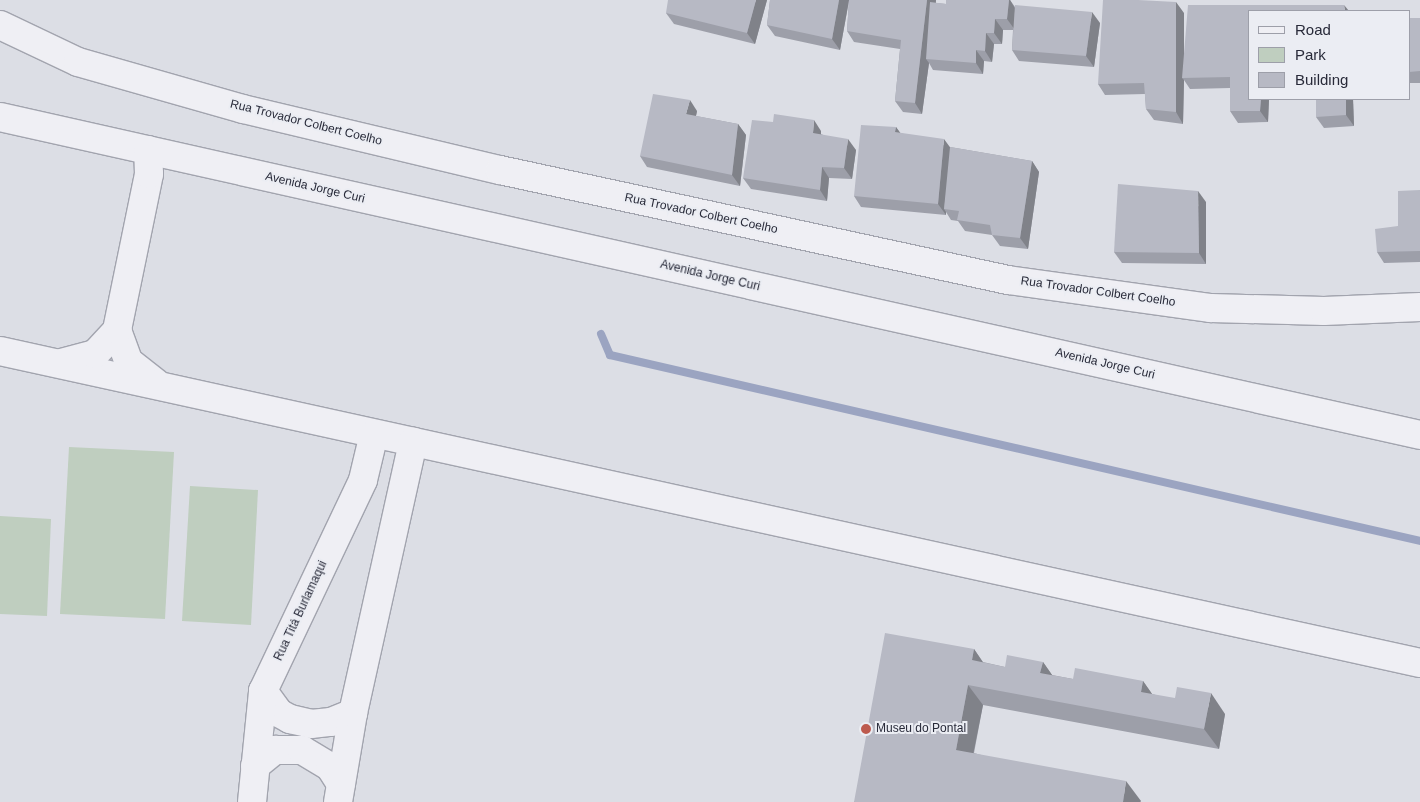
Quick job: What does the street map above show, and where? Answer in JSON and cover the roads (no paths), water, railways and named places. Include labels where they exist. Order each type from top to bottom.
[{"type":"street","name":"Rua Trovador Colbert Coelho","points":[[0,25],[78,62],[243,109],[500,170],[1008,280],[1211,308],[1324,311],[1420,307]]},
{"type":"street","name":"Avenida Jorge Curi","points":[[0,118],[1420,434]]},
{"type":"street","points":[[148,150],[149,174],[117,330],[128,361],[164,388]]},
{"type":"street","points":[[58,364],[94,354],[117,330]]},
{"type":"street","points":[[0,351],[1420,663]]},
{"type":"street","name":"Rua Titá Burlamaqui","points":[[255,766],[257,727],[263,692],[363,480],[374,434]]},
{"type":"street","points":[[340,793],[352,713],[413,442]]},
{"type":"street","points":[[263,692],[279,713],[290,719],[311,724],[331,722],[352,713]]},
{"type":"street","points":[[252,802],[255,766],[275,750],[302,750],[330,768],[340,793]]},
{"type":"waterway","points":[[601,334],[610,355],[1420,541]]},
{"type":"place","name":"Museu do Pontal","points":[[866,729]]}]
